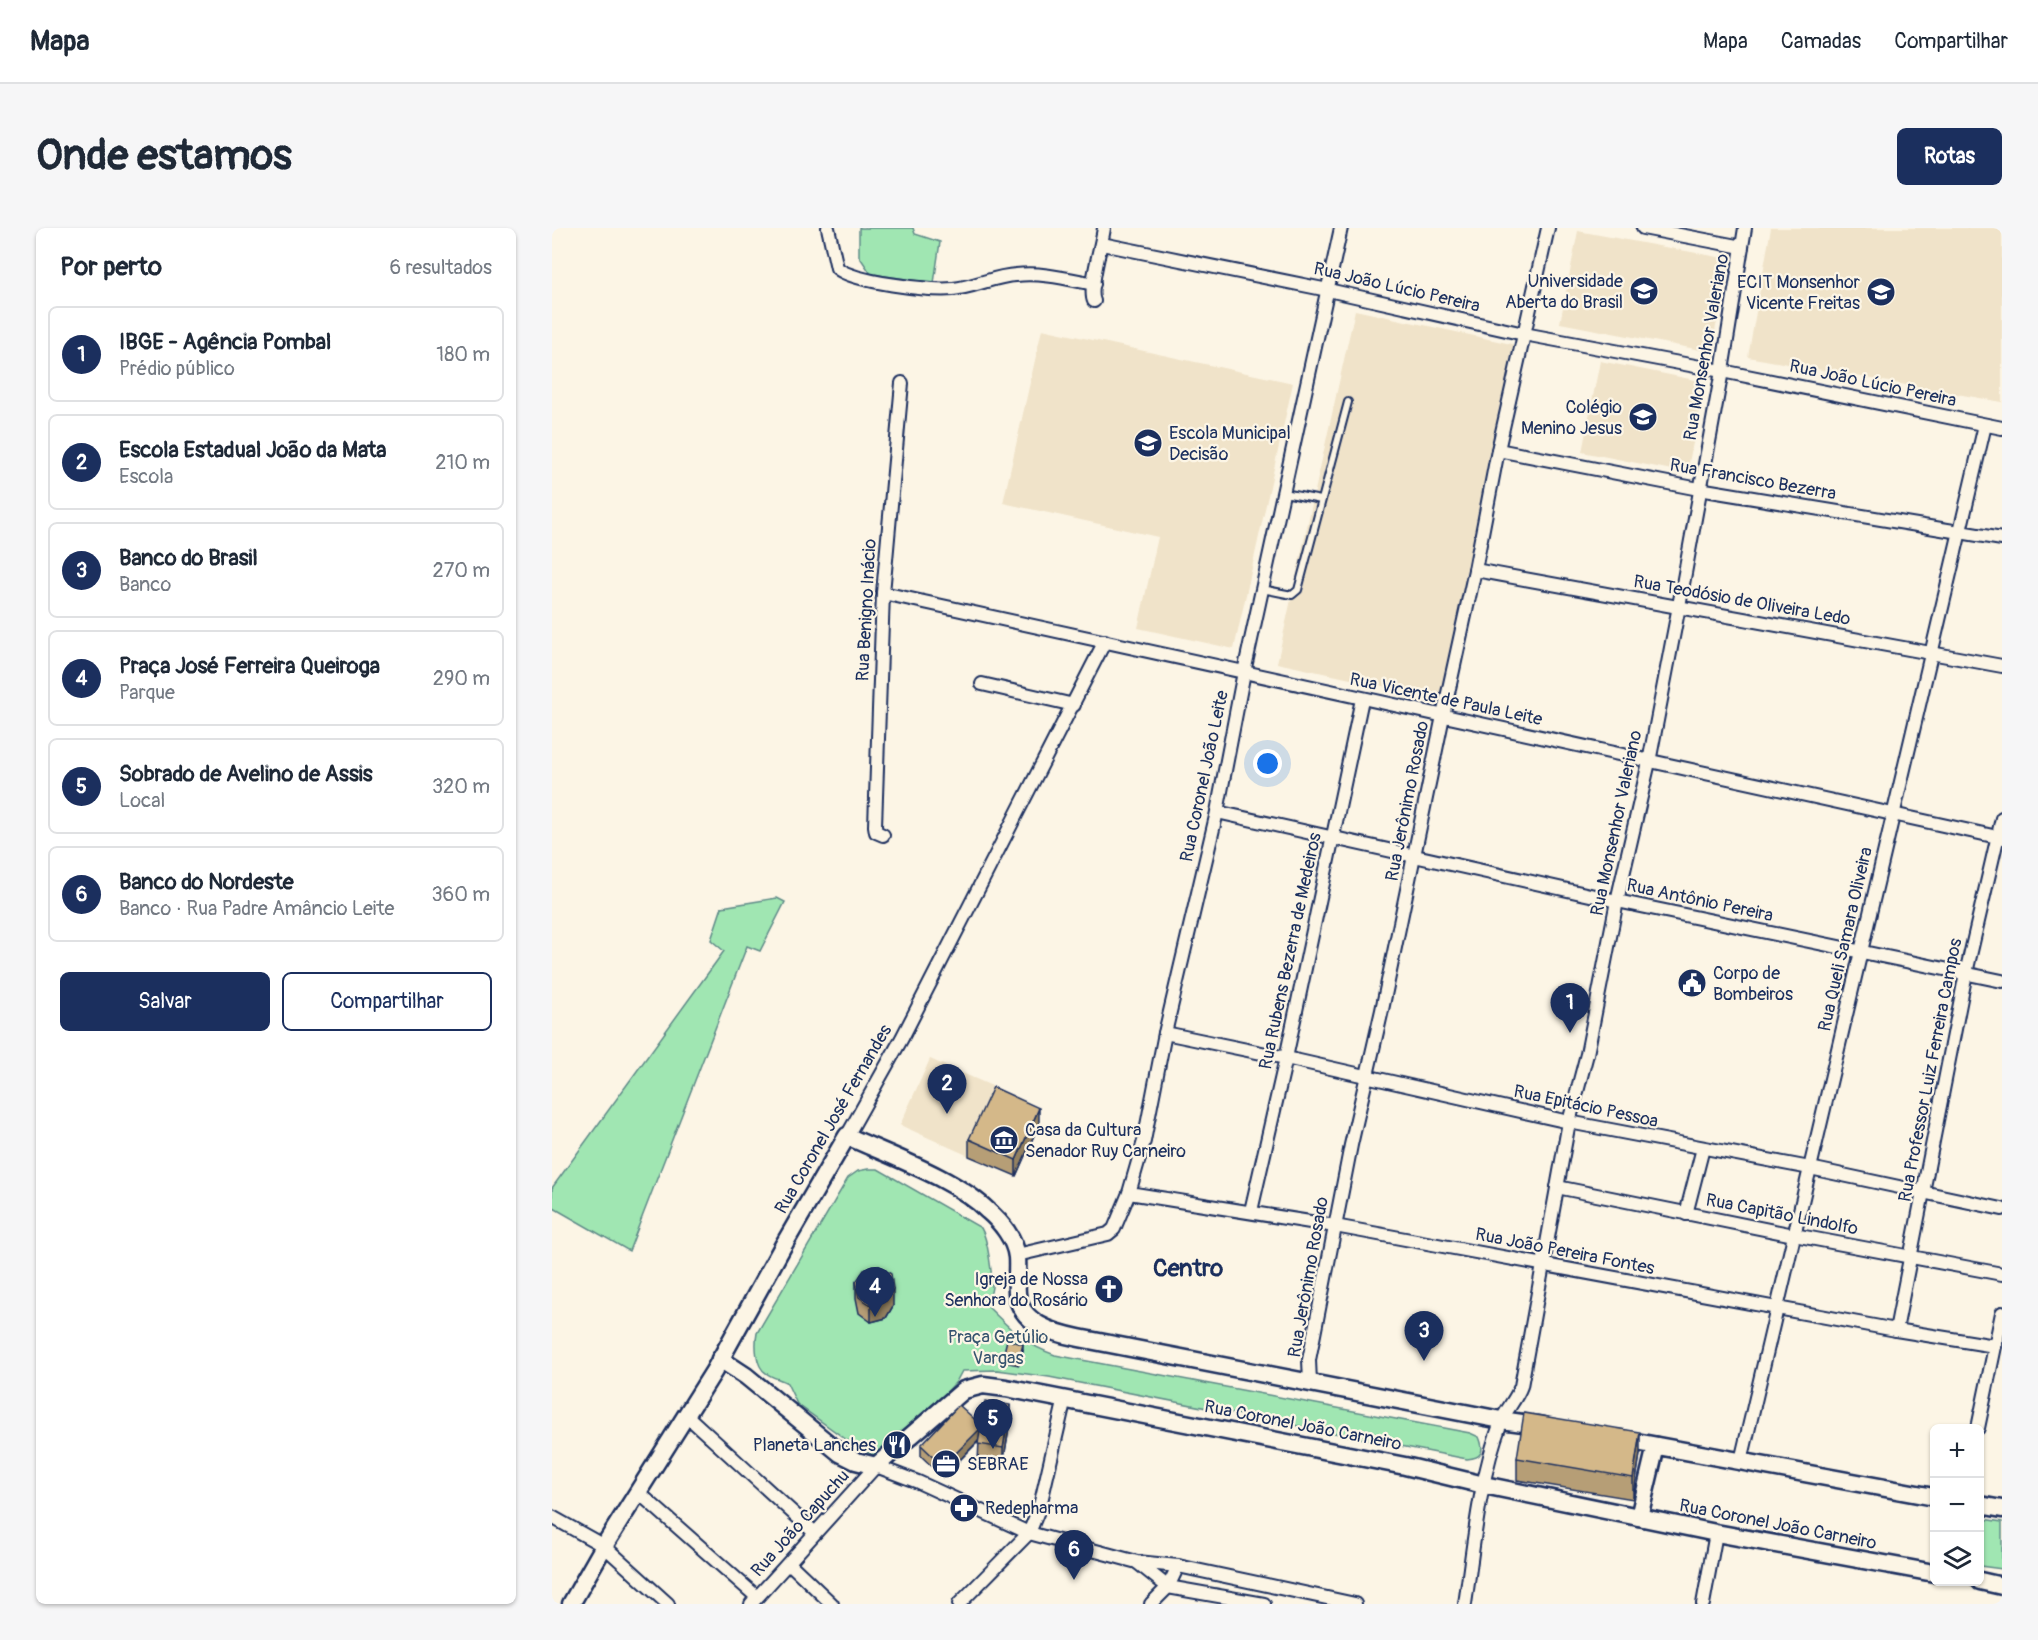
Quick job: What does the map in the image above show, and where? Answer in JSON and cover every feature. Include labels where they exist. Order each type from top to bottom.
[{"type":"main road","points":[[847,1136],[956,1186],[974,1198],[1002,1225],[1017,1255],[1019,1302],[1030,1319],[1046,1329],[1079,1338],[1502,1420],[1556,1428]]},
{"type":"main road","name":"Rua Coronel José Fernandes","points":[[571,1604],[604,1546],[720,1359],[847,1136]]},
{"type":"main road","points":[[720,1359],[746,1376],[840,1453],[856,1461],[876,1466]]},
{"type":"main road","name":"Rua Coronel João Carneiro","points":[[876,1466],[964,1390],[983,1385],[1065,1398],[1405,1466],[1484,1485],[1716,1533],[1930,1572]]},
{"type":"main road","points":[[1601,1436],[1930,1496]]},
{"type":"main road","points":[[1639,1517],[1656,1446]]},
{"type":"main road","points":[[1984,1506],[2002,1509]]},
{"type":"main road","points":[[1984,1582],[2002,1586]]},
{"type":"street","points":[[828,228],[834,263],[841,271],[874,281],[952,290],[1013,275],[1032,274],[1094,284]]},
{"type":"street","points":[[1094,301],[1092,297],[1104,228]]},
{"type":"street","name":"Rua Coronel João Leite","points":[[1017,1255],[1108,1234],[1114,1228],[1129,1193],[1144,1141],[1165,1033],[1216,812],[1244,672],[1341,228]]},
{"type":"street","name":"Rua Jerônimo Rosado","points":[[1310,1382],[1309,1359],[1335,1226],[1415,856],[1498,450],[1548,228]]},
{"type":"street","points":[[1643,228],[1742,247]]},
{"type":"street","name":"Rua Monsenhor Valeriano","points":[[1465,1604],[1484,1485],[1502,1420],[1521,1386],[1569,1122],[1587,1054],[1617,901],[1649,762],[1722,371],[1745,228]]},
{"type":"street","name":"Rua João Lúcio Pereira","points":[[1102,244],[1328,290],[1524,334],[1722,371],[2002,428]]},
{"type":"street","name":"Rua Benigno Inácio","points":[[883,835],[876,832],[875,826],[883,593],[902,383]]},
{"type":"street","name":"Rua Queli Samara Oliveira","points":[[1741,1461],[1985,425]]},
{"type":"street","name":"Rua Francisco Bezerra","points":[[1498,450],[1699,489],[2002,539]]},
{"type":"street","name":"Rua Teodósio de Oliveira Ledo","points":[[1475,570],[2002,666]]},
{"type":"street","name":"Rua Vicente de Paula Leite","points":[[883,593],[2000,838]]},
{"type":"street","name":"Rua Coronel José Fernandes","points":[[847,1136],[902,1038],[1105,641]]},
{"type":"street","points":[[982,684],[1074,705]]},
{"type":"street","name":"Rua Rubens Bezerra de Medeiros","points":[[1251,1211],[1362,699]]},
{"type":"street","name":"Rua Antônio Pereira","points":[[1216,812],[1617,901],[2002,981]]},
{"type":"street","name":"Rua Professor Luiz Ferreira Campos","points":[[1896,1330],[1966,974],[2000,838],[2002,818]]},
{"type":"street","name":"Rua Epitácio Pessoa","points":[[1165,1033],[1569,1122],[1810,1168],[2002,1209]]},
{"type":"street","points":[[1686,1214],[1703,1148]]},
{"type":"street","name":"Rua Capitão Lindolfo","points":[[1557,1187],[2002,1274]]},
{"type":"street","name":"Rua João Pereira Fontes","points":[[1129,1193],[1251,1211],[1543,1266],[1995,1346]]},
{"type":"street","points":[[1979,1424],[2002,1313]]},
{"type":"street","points":[[959,1604],[1029,1533],[1040,1506],[1065,1398]]},
{"type":"street","points":[[686,1415],[815,1533]]},
{"type":"street","points":[[876,1466],[918,1482],[1029,1533],[1137,1562],[1178,1566],[1355,1604]]},
{"type":"street","name":"Rua João Capuchu","points":[[754,1600],[876,1466]]},
{"type":"street","points":[[638,1492],[754,1600]]},
{"type":"street","points":[[552,1517],[604,1546],[668,1604]]},
{"type":"street","points":[[1703,1604],[1716,1533]]},
{"type":"street","points":[[1137,1562],[1168,1587],[1264,1604]]},
{"type":"street","points":[[789,1563],[832,1604]]},
{"type":"street","points":[[1151,1604],[1168,1587],[1178,1566]]},
{"type":"lane","points":[[1262,590],[1292,595],[1298,590],[1348,402]]},
{"type":"lane","points":[[1284,493],[1321,500]]},
{"type":"shaded area","name":"ECIT Monsenhor Vicente Freitas","points":[[1771,228],[2002,228],[2002,402],[1748,357]]},
{"type":"shaded area","name":"Universidade Aberta do Brasil","points":[[1578,231],[1729,259],[1711,352],[1560,323]]},
{"type":"shaded area","points":[[1355,310],[1525,347],[1447,700],[1277,663]]},
{"type":"shaded area","name":"Escola Municipal Decisão","points":[[1042,329],[1293,383],[1234,649],[1138,628],[1158,537],[1003,503]]},
{"type":"shaded area","name":"Colégio Menino Jesus","points":[[1600,361],[1705,382],[1687,473],[1582,452]]},
{"type":"shaded area","points":[[930,1059],[999,1089],[969,1156],[900,1125]]},
{"type":"green space","points":[[859,228],[913,228],[915,234],[940,242],[934,283],[871,274],[859,256]]},
{"type":"green space","points":[[777,898],[785,902],[760,951],[747,946],[629,1251],[552,1207],[552,1188],[724,951],[711,940],[722,907]]},
{"type":"green space","name":"Praça Getúlio Vargas","points":[[878,1169],[981,1228],[988,1248],[992,1287],[987,1306],[1018,1335],[1034,1346],[1055,1355],[1470,1433],[1479,1437],[1482,1446],[1481,1453],[1467,1459],[1049,1377],[997,1370],[962,1371],[956,1382],[892,1450],[882,1455],[875,1455],[858,1448],[797,1404],[787,1383],[762,1370],[756,1343],[757,1333],[848,1178],[858,1171]]},
{"type":"green space","points":[[1984,1519],[2002,1522],[2002,1569],[1984,1567]]},
{"type":"building","name":"Casa da Cultura Senador Ruy Carneiro","points":[[993,1087],[1039,1108],[1016,1160],[969,1139]]},
{"type":"building","points":[[879,1266],[891,1274],[893,1289],[886,1301],[871,1305],[859,1297],[856,1282],[864,1270]]},
{"type":"building","points":[[1007,1340],[1023,1344],[1019,1360],[1003,1356]]},
{"type":"building","points":[[985,1401],[1010,1405],[1003,1448],[978,1444]]},
{"type":"building","points":[[959,1405],[981,1425],[981,1428],[943,1466],[921,1445]]},
{"type":"building","points":[[1524,1413],[1640,1432],[1633,1478],[1517,1458]]},
{"type":"place","name":"Universidade Aberta do Brasil","points":[[1644,291]]},
{"type":"place","name":"ECIT Monsenhor Vicente Freitas","points":[[1881,292]]},
{"type":"place","name":"Colégio Menino Jesus","points":[[1643,417]]},
{"type":"place","name":"Escola Municipal Decisão","points":[[1148,443]]},
{"type":"place","name":"Corpo de Bombeiros","points":[[1692,983]]},
{"type":"place","name":"IBGE - Agência Pombal","points":[[1570,1033]]},
{"type":"place","name":"Escola Estadual João da Mata","points":[[947,1114]]},
{"type":"place","name":"Casa da Cultura Senador Ruy Carneiro","points":[[1004,1140]]},
{"type":"place","name":"Igreja de Nossa Senhora do Rosário","points":[[1109,1289]]},
{"type":"place","name":"Praça José Ferreira Queiroga","points":[[875,1317]]},
{"type":"place","name":"Banco do Brasil","points":[[1424,1361]]},
{"type":"place","name":"Planeta Lanches","points":[[897,1445]]},
{"type":"place","name":"Sobrado de Avelino de Assis","points":[[993,1449]]},
{"type":"place","name":"SEBRAE","points":[[946,1464]]},
{"type":"place","name":"Redepharma","points":[[964,1508]]},
{"type":"place","name":"Banco do Nordeste","points":[[1074,1580]]},
{"type":"district","name":"Centro","points":[[1188,1268]]}]
